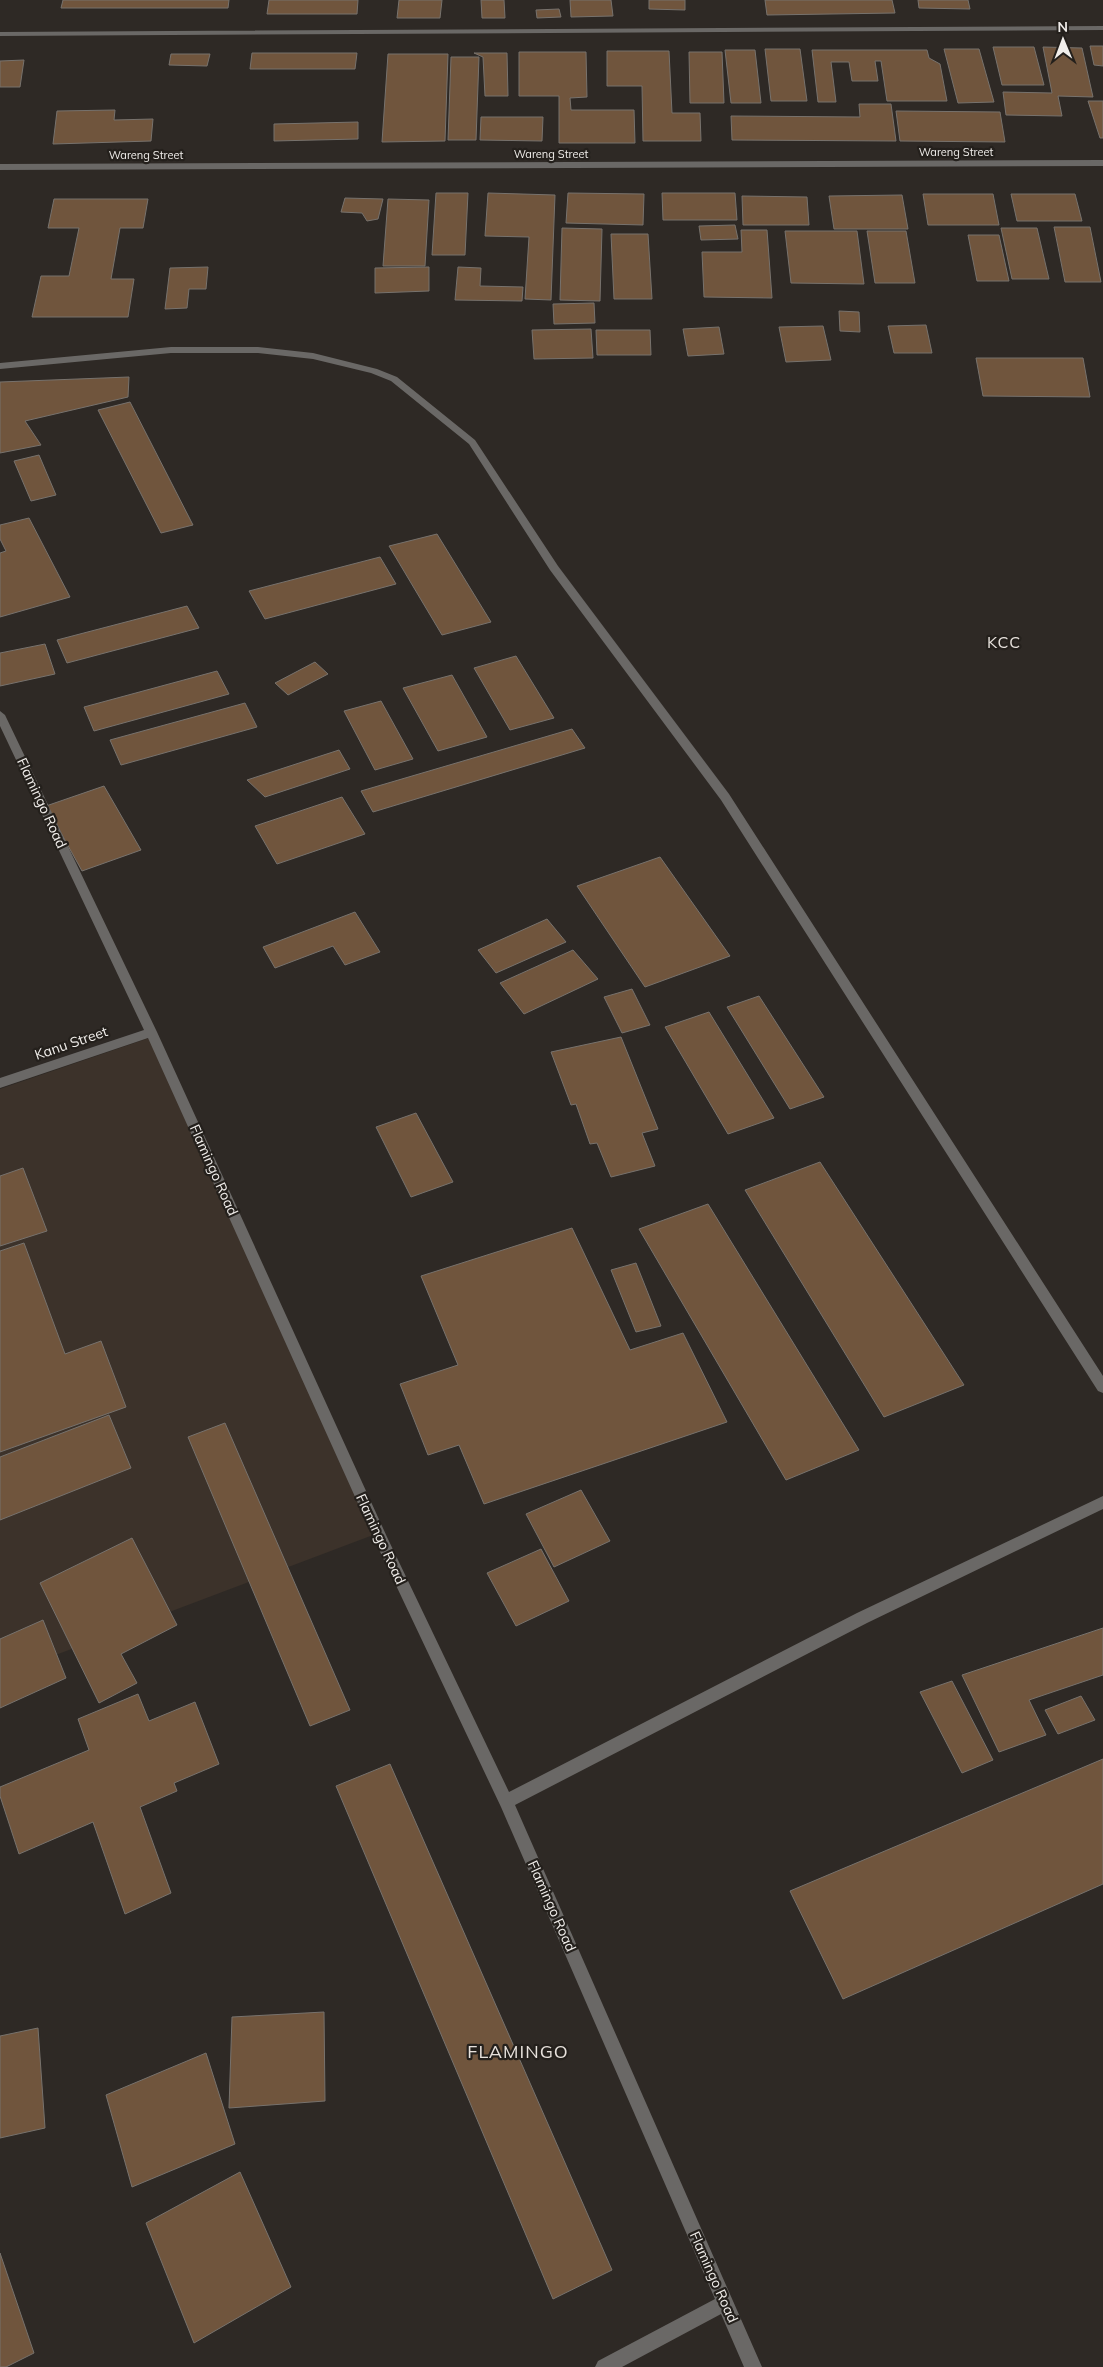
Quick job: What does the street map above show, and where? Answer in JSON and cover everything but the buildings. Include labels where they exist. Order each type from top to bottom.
[{"type":"street","points":[[0,34],[1103,28]]},
{"type":"street","name":"Wareng Street","points":[[0,167],[1103,163]]},
{"type":"street","points":[[0,366],[171,350],[258,350],[314,356],[374,371],[394,379],[472,442],[554,568],[725,797],[1103,1387]]},
{"type":"street","name":"Flamingo Road","points":[[0,715],[151,1032],[382,1541],[506,1802],[752,2367]]},
{"type":"street","name":"Kanu Street","points":[[0,1083],[151,1032]]},
{"type":"street","points":[[506,1802],[862,1618],[1103,1502]]},
{"type":"street","points":[[604,2367],[725,2303]]},
{"type":"shaded area","points":[[149,1038],[381,1532],[0,1676],[0,1089]]},
{"type":"district","name":"KCC","points":[[1004,642]]},
{"type":"district","name":"FLAMINGO","points":[[518,2052]]}]
